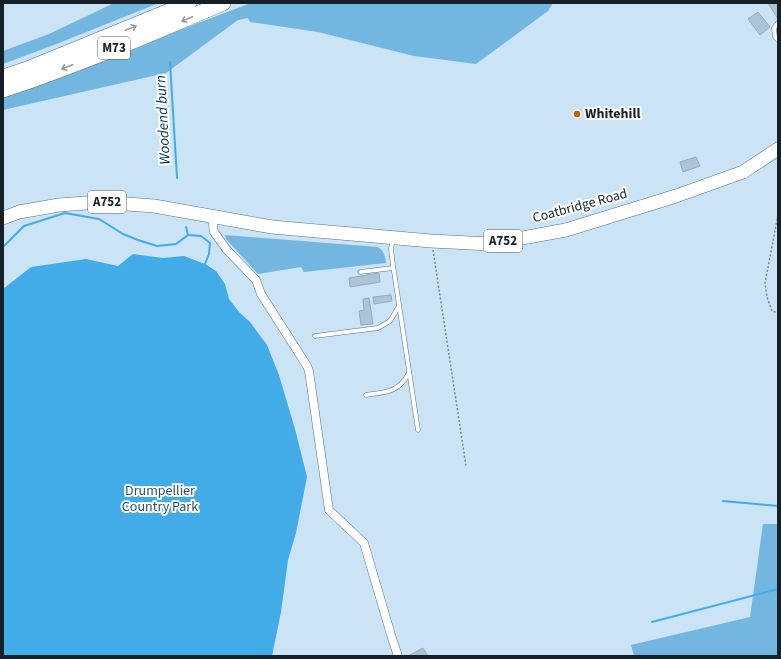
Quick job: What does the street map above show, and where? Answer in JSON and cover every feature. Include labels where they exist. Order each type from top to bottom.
[{"type":"highway","name":"M73","points":[[3,77],[30,68],[189,3]]},
{"type":"highway","name":"M73","points":[[3,90],[33,80],[167,27],[223,3]]},
{"type":"main road","name":"Coatbridge Road","points":[[212,217],[272,227],[431,241],[490,244],[566,230],[676,196],[743,172],[778,149]]},
{"type":"main road","name":"A752","points":[[3,218],[18,212],[59,205],[100,202],[154,206],[212,217]]},
{"type":"street","points":[[212,217],[214,232],[227,250],[256,280],[261,294],[307,366],[318,428],[329,510],[364,543],[398,656]]},
{"type":"lane","points":[[778,23],[774,28],[775,36],[778,40]]},
{"type":"lane","points":[[393,238],[391,249],[393,268],[418,430]]},
{"type":"lane","points":[[360,272],[393,268]]},
{"type":"lane","points":[[315,336],[378,328],[390,321],[399,306]]},
{"type":"lane","points":[[366,395],[392,391],[405,381],[409,373]]},
{"type":"path","points":[[778,215],[765,283],[767,297],[772,311],[778,313]]},
{"type":"path","points":[[431,241],[466,466]]},
{"type":"shaded area","points":[[114,3],[159,3],[3,64],[3,51],[49,34]]},
{"type":"shaded area","points":[[251,3],[553,3],[548,11],[476,64],[414,56],[318,32],[250,22],[248,18],[238,20],[166,73],[3,110],[3,97]]},
{"type":"shaded area","points":[[225,235],[378,247],[384,254],[386,263],[304,272],[301,267],[258,274],[226,239]]},
{"type":"shaded area","name":"Drumpellier Country Park","points":[[133,254],[163,258],[184,256],[205,264],[216,271],[225,284],[229,299],[239,312],[250,322],[267,345],[279,375],[307,477],[296,533],[288,560],[281,612],[272,656],[3,656],[3,289],[31,267],[86,259],[118,266]]},
{"type":"shaded area","points":[[763,524],[778,524],[778,656],[634,656],[631,645],[750,617]]},
{"type":"building","points":[[768,3],[778,3],[778,19]]},
{"type":"building","points":[[758,12],[770,27],[760,35],[748,19]]},
{"type":"building","points":[[696,157],[700,166],[683,172],[680,162]]},
{"type":"building","points":[[379,273],[380,282],[350,287],[349,278]]},
{"type":"building","points":[[391,295],[392,301],[374,304],[373,297]]},
{"type":"building","points":[[369,298],[373,324],[361,325],[359,311],[364,310],[363,299]]},
{"type":"building","points":[[423,648],[428,656],[410,655]]},
{"type":"waterway","name":"Woodend burn","points":[[170,62],[177,178]]},
{"type":"waterway","points":[[3,247],[24,226],[65,213],[99,219],[123,234],[157,246],[176,244],[188,235]]},
{"type":"waterway","name":"Woodend burn","points":[[186,227],[188,235],[201,236],[210,243],[209,254],[205,264]]},
{"type":"waterway","points":[[723,501],[778,506]]},
{"type":"waterway","points":[[652,622],[778,589]]},
{"type":"place","name":"Whitehill","points":[[577,114]]}]
